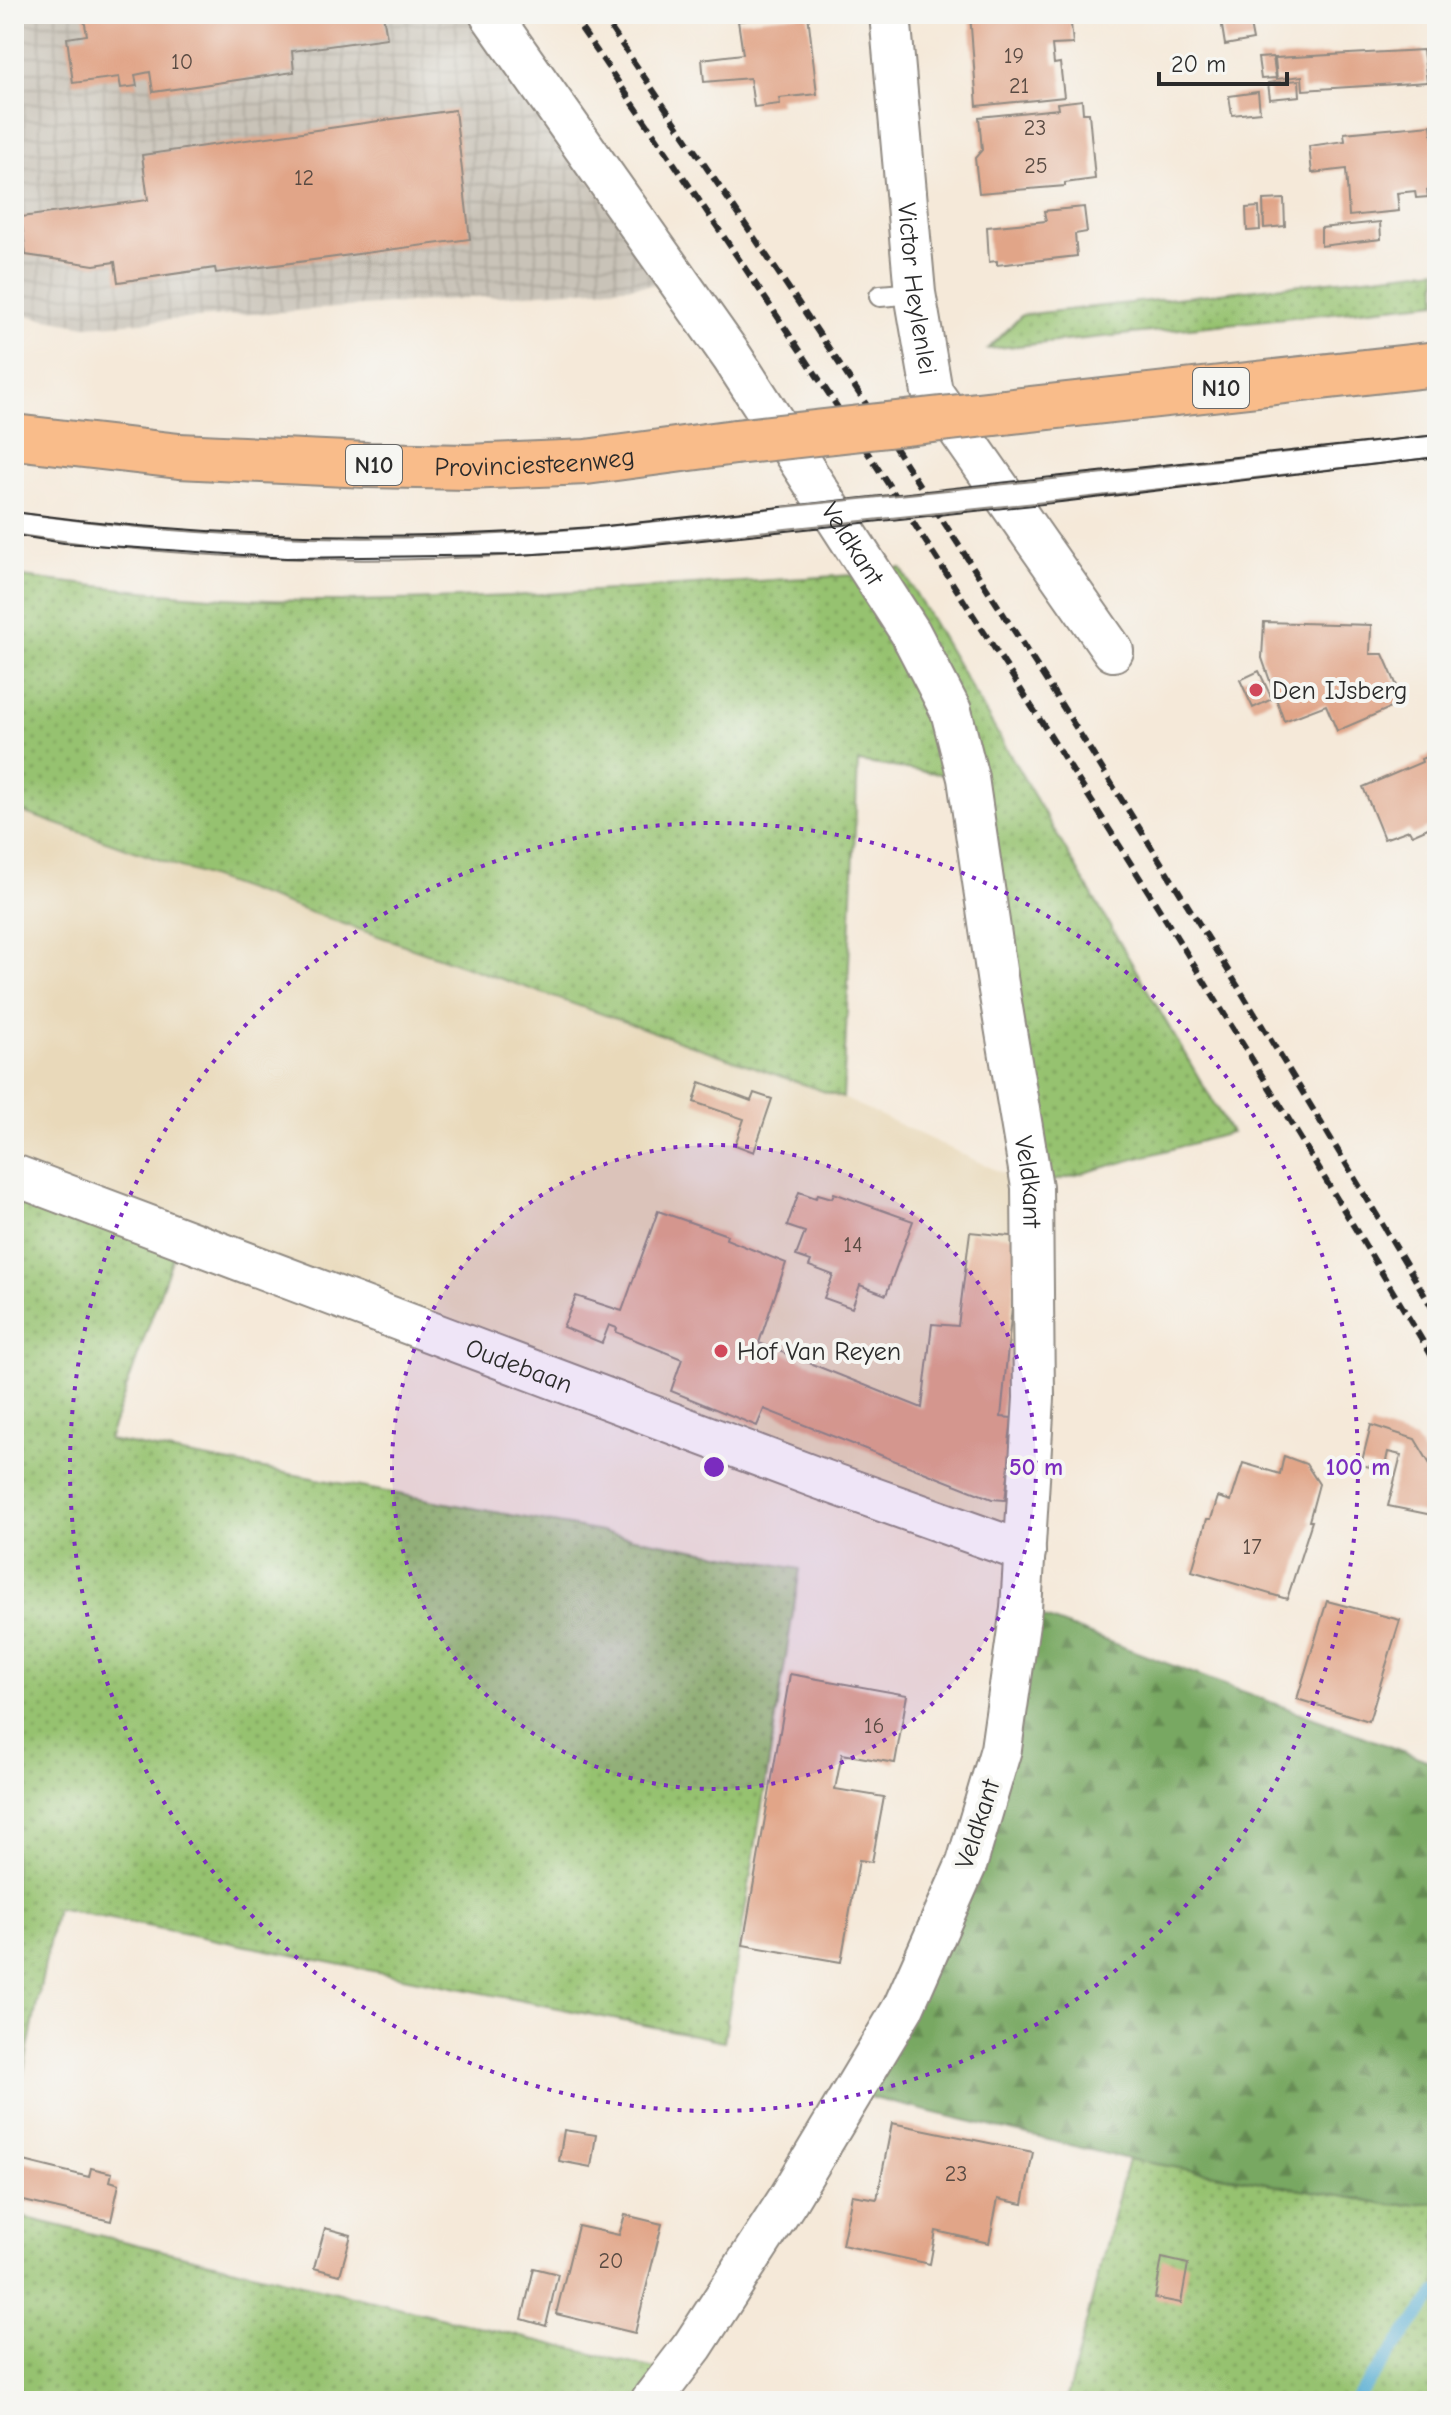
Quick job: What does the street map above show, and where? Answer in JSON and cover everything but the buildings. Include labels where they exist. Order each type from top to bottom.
[{"type":"main road","name":"Provinciesteenweg","points":[[14,437],[179,456],[367,465],[467,467],[586,462],[735,442],[1437,364]]},
{"type":"street","name":"Veldkant","points":[[490,14],[741,370],[910,632],[951,711],[968,778],[1032,1187],[1034,1398],[1021,1609],[1001,1749],[967,1863],[903,2008],[789,2198],[693,2346],[651,2401]]},
{"type":"street","name":"Victor Heylenlei","points":[[890,14],[897,294],[932,392],[1113,651]]},
{"type":"street","name":"Oudebaan","points":[[14,1175],[815,1477],[1025,1552]]},
{"type":"lane","points":[[14,523],[65,531],[286,546],[518,544],[1054,490],[1437,446]]},
{"type":"shaded area","points":[[14,14],[471,14],[664,284],[86,326],[14,313]]},
{"type":"shaded area","points":[[14,809],[843,1098],[1032,1187],[1025,1552],[14,1175]]},
{"type":"green space","points":[[1437,269],[1437,302],[988,349],[1022,315]]},
{"type":"green space","points":[[901,568],[1231,1133],[1032,1187],[968,778],[858,762],[843,1098],[14,809],[14,576],[211,597],[329,601],[592,591],[856,575]]},
{"type":"green space","points":[[14,1175],[180,1237],[108,1440],[800,1569],[724,2041],[56,1908],[14,2120]]},
{"type":"green space","points":[[1021,1609],[1437,1764],[1437,2203],[1393,2205],[1128,2159],[852,2093],[967,1863]]},
{"type":"green space","points":[[1128,2159],[1393,2205],[1437,2203],[1437,2401],[1066,2401]]},
{"type":"green space","points":[[14,2215],[672,2373],[651,2401],[14,2401]]},
{"type":"waterway","points":[[1354,2401],[1437,2292]]},
{"type":"tram line","points":[[14,512],[236,533],[384,536],[532,531],[606,526],[1437,435]]},
{"type":"tram line","points":[[14,535],[64,543],[286,558],[519,555],[616,549],[1061,502],[1437,457]]},
{"type":"railway","points":[[571,14],[797,346],[1016,682],[1229,1022],[1437,1365]]},
{"type":"railway","points":[[601,14],[820,335],[1058,699],[1212,944],[1437,1316]]},
{"type":"place","name":"Den IJsberg","points":[[1256,690]]},
{"type":"place","name":"Hof Van Reyen","points":[[721,1351]]}]
